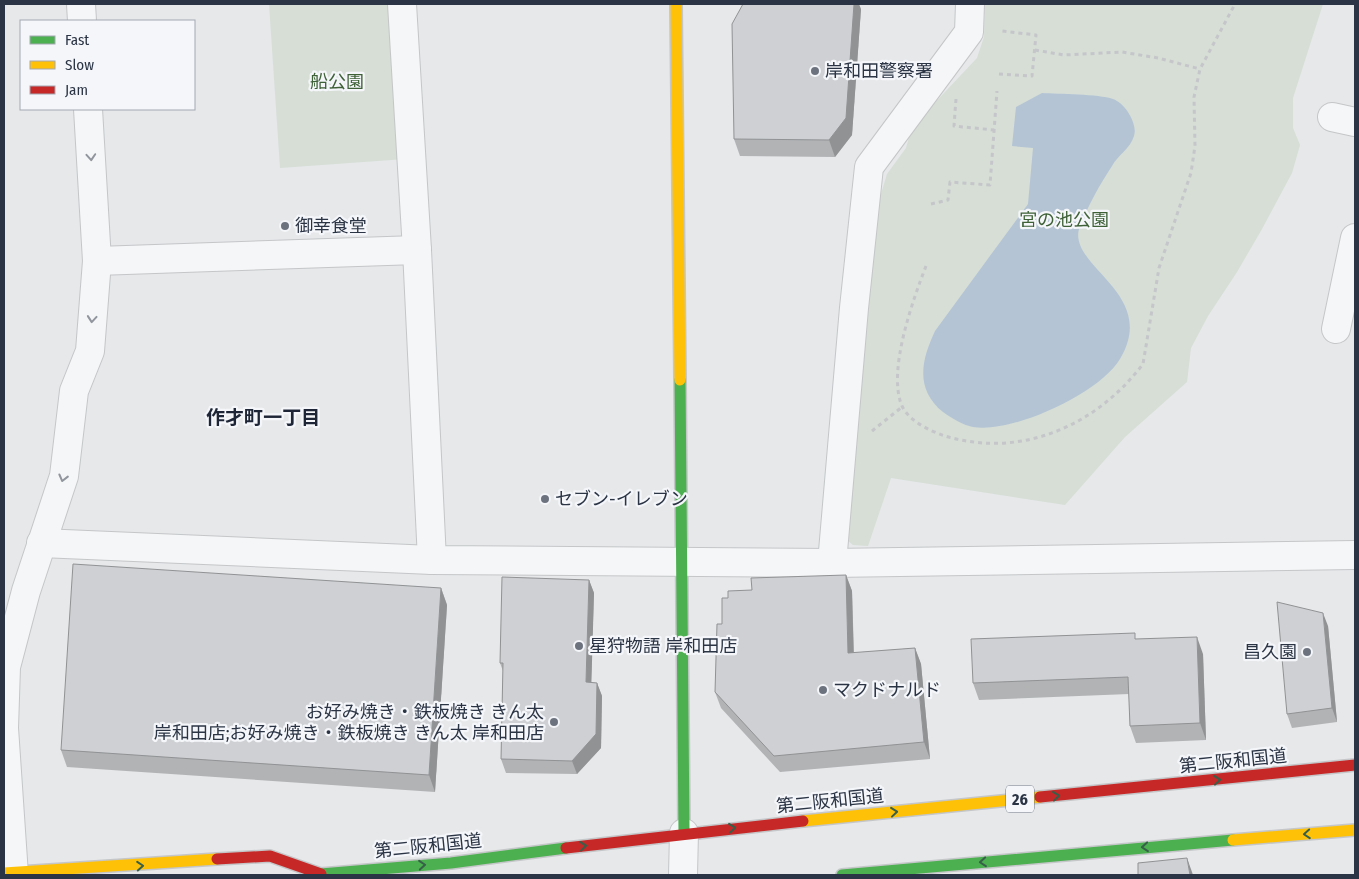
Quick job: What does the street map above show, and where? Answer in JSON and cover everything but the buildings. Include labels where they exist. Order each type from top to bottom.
[{"type":"main road","points":[[676,4],[684,833]]},
{"type":"main road","name":"第二阪和国道","points":[[315,875],[451,863],[684,833],[1355,766]]},
{"type":"main road","points":[[842,875],[1189,843],[1355,830]]},
{"type":"main road","name":"26","points":[[11,874],[270,856],[315,875]]},
{"type":"street","points":[[81,4],[82,20]]},
{"type":"street","points":[[402,4],[417,250],[432,560]]},
{"type":"street","points":[[832,564],[854,308],[869,168],[969,32],[970,4]]},
{"type":"street","points":[[11,874],[4,728],[4,681],[10,648],[41,543],[64,476],[74,391],[90,351],[97,261],[88,110]]},
{"type":"street","points":[[1336,329],[1355,238]]},
{"type":"street","points":[[97,261],[417,250]]},
{"type":"street","points":[[41,543],[432,560],[681,560],[832,564],[1355,556]]},
{"type":"street","points":[[682,875],[684,833]]},
{"type":"path","points":[[926,266],[907,320],[900,352],[898,378],[902,406],[929,431],[983,444],[1012,442],[1040,437],[1067,428],[1084,419],[1114,394],[1143,364],[1159,268],[1191,172],[1195,146],[1194,97],[1200,69],[1235,4]]},
{"type":"path","points":[[999,74],[1032,76],[1035,50],[1036,34],[1002,31]]},
{"type":"path","points":[[1035,50],[1064,55],[1122,52],[1158,58],[1200,69]]},
{"type":"path","points":[[931,204],[948,200],[950,182],[990,185],[997,91]]},
{"type":"path","points":[[956,98],[954,126],[994,130]]},
{"type":"green space","name":"船公園","points":[[269,4],[395,4],[405,159],[280,168]]},
{"type":"green space","name":"宮の池公園","points":[[985,4],[1323,4],[1293,98],[1293,128],[1300,145],[1292,173],[1262,229],[1208,316],[1191,348],[1187,382],[1125,437],[1065,505],[891,478],[868,546],[853,545],[847,540],[856,419],[878,204],[887,174],[906,148],[912,127],[977,58],[984,37]]},
{"type":"water","points":[[1042,93],[1106,97],[1118,101],[1130,114],[1135,131],[1132,141],[1115,162],[1094,195],[1080,226],[1079,240],[1085,254],[1121,298],[1128,316],[1129,336],[1120,359],[1110,372],[1075,397],[1031,418],[1010,424],[973,427],[961,423],[943,412],[928,394],[923,374],[926,353],[935,331],[1028,204],[1033,148],[1012,146],[1016,107]]},
{"type":"traffic: fast","points":[[680,380],[684,833]]},
{"type":"traffic: fast","points":[[842,875],[1233,840]]},
{"type":"traffic: fast","points":[[309,875],[451,863],[566,848]]},
{"type":"traffic: slow","points":[[676,4],[680,380]]},
{"type":"traffic: slow","points":[[803,821],[1040,797]]},
{"type":"traffic: slow","points":[[1233,840],[1355,830]]},
{"type":"traffic: slow","points":[[4,873],[217,859]]},
{"type":"traffic: jam","points":[[1040,797],[1355,765]]},
{"type":"traffic: jam","points":[[566,848],[803,821]]},
{"type":"traffic: jam","points":[[217,859],[270,856],[321,874]]},
{"type":"place","name":"岸和田警察署","points":[[815,71]]},
{"type":"place","name":"御幸食堂","points":[[285,226]]},
{"type":"place","name":"セブン-イレブン","points":[[545,499]]},
{"type":"place","name":"星狩物語 岸和田店","points":[[579,646]]},
{"type":"place","name":"昌久園","points":[[1307,652]]},
{"type":"place","name":"マクドナルド","points":[[823,690]]},
{"type":"place","name":"お好み焼き・鉄板焼き きん太 岸和田店;お好み焼き・鉄板焼き きん太 岸和田店","points":[[554,722]]},
{"type":"district","name":"作才町一丁目","points":[[263,417]]}]
